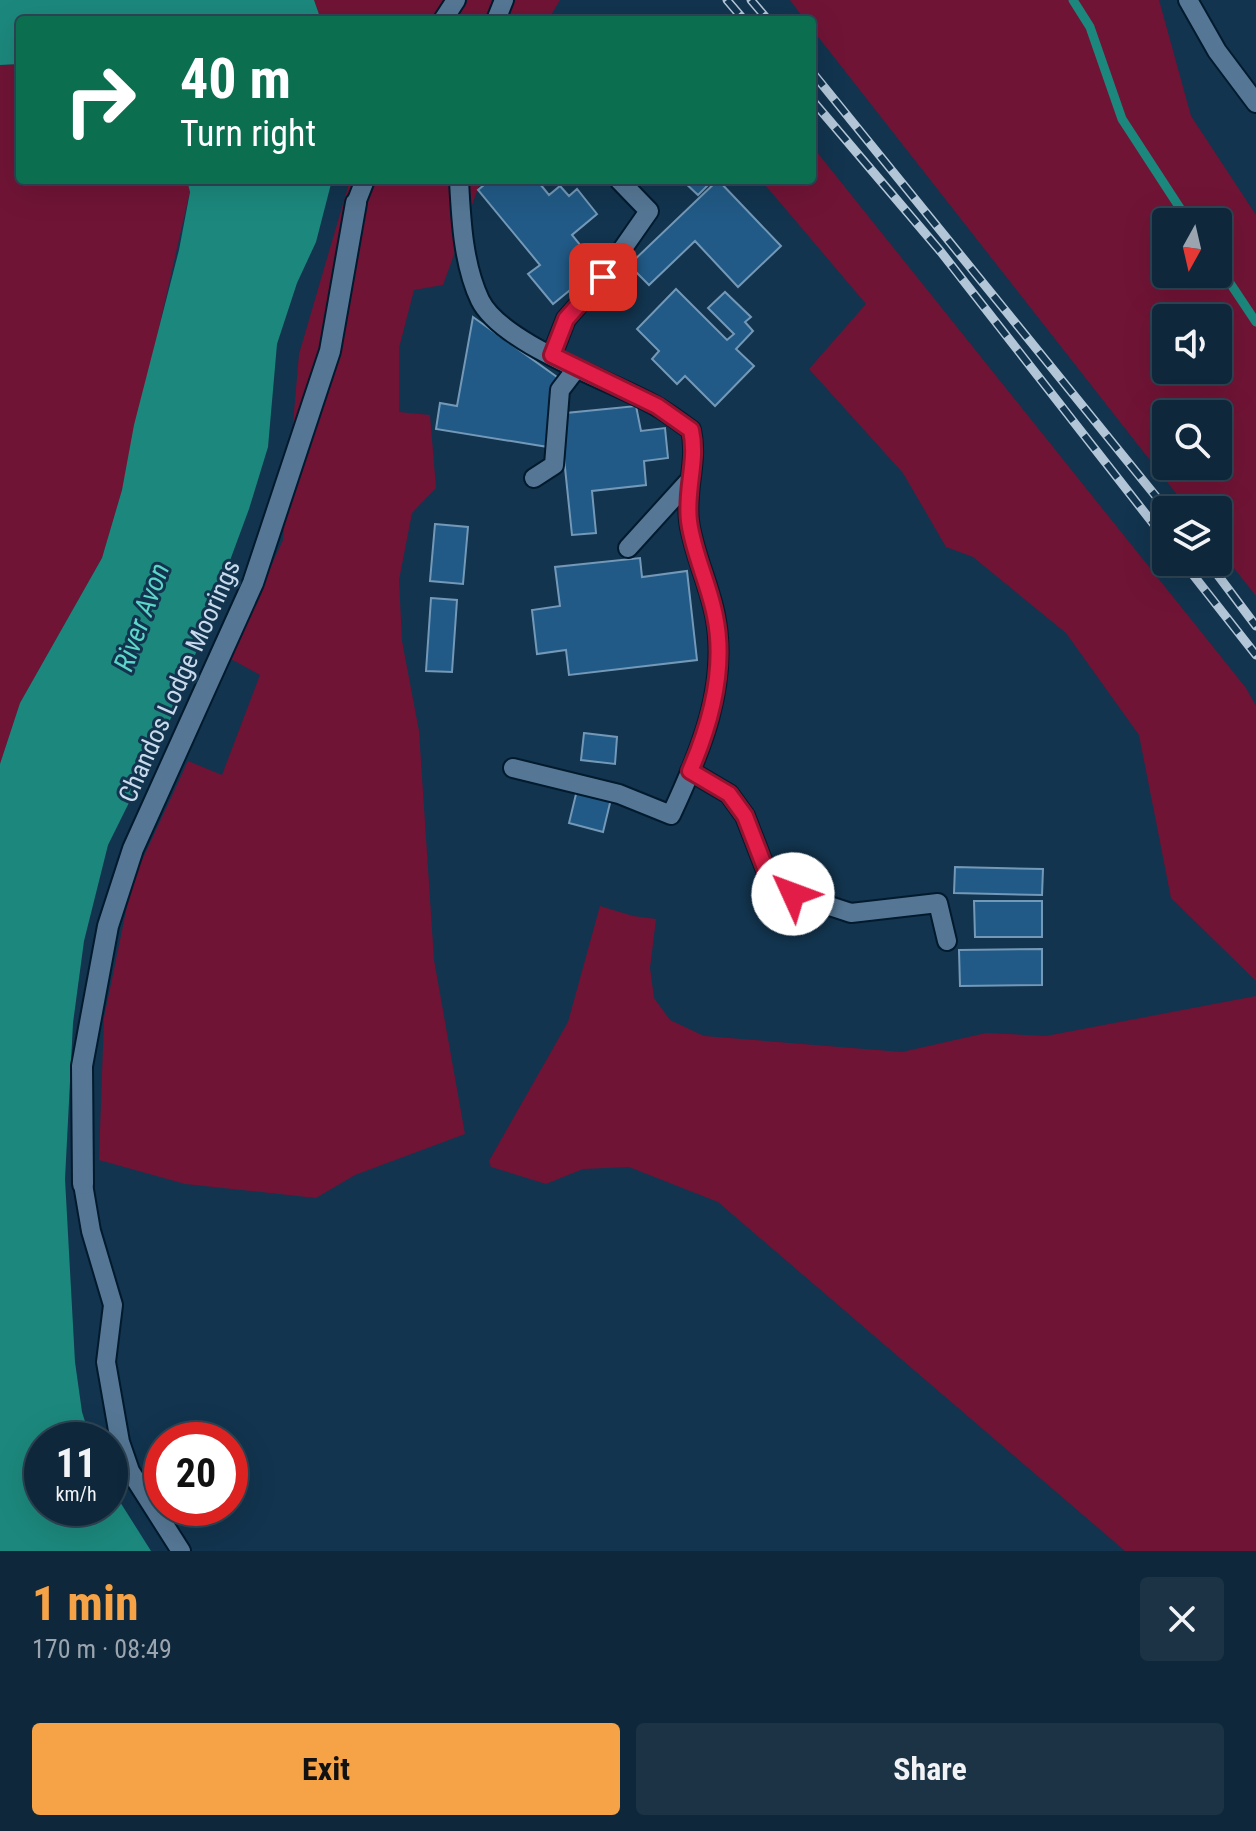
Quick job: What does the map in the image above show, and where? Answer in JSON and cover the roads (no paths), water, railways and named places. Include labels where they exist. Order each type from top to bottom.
[{"type":"street","name":"Chandos Lodge Moorings","points":[[83,1184],[82,1066],[108,926],[133,849],[253,583],[330,351],[356,203]]},
{"type":"lane","points":[[1188,0],[1217,51],[1256,103]]},
{"type":"lane","points":[[356,203],[363,184]]},
{"type":"lane","points":[[459,184],[469,267],[481,302],[499,322],[576,369],[657,406],[691,430],[696,452],[687,483],[689,523],[716,617],[720,669],[704,739],[671,815],[619,794],[513,768]]},
{"type":"lane","points":[[552,355],[566,319],[603,277],[622,245],[649,211],[623,184]]},
{"type":"lane","points":[[534,478],[554,465],[560,390],[576,369]]},
{"type":"lane","points":[[628,548],[687,483]]},
{"type":"lane","points":[[690,771],[729,794],[745,816],[767,873],[793,894],[851,913],[938,903],[947,941]]},
{"type":"lane","points":[[83,1184],[91,1231],[113,1305],[106,1362],[120,1442],[130,1471],[181,1551]]},
{"type":"water","points":[[0,0],[314,0],[320,16],[16,16],[16,64],[0,65]]},
{"type":"water","name":"River Avon","points":[[188,184],[331,184],[316,242],[297,283],[277,344],[268,447],[249,509],[174,712],[108,845],[84,941],[73,1023],[65,1179],[75,1362],[85,1422],[24,1422],[24,1526],[128,1526],[128,1515],[151,1551],[0,1551],[0,764],[20,703],[102,558],[122,490],[134,425],[179,250],[190,192]]},
{"type":"waterway","points":[[1073,0],[1090,27],[1122,119],[1180,208]]},
{"type":"waterway","points":[[1232,286],[1256,322]]},
{"type":"railway","points":[[727,0],[741,16]]},
{"type":"railway","points":[[751,0],[765,16]]},
{"type":"railway","points":[[816,77],[1156,496]]},
{"type":"railway","points":[[816,105],[941,252],[1152,522]]},
{"type":"railway","points":[[1194,576],[1256,655]]},
{"type":"railway","points":[[1218,576],[1256,626]]}]
